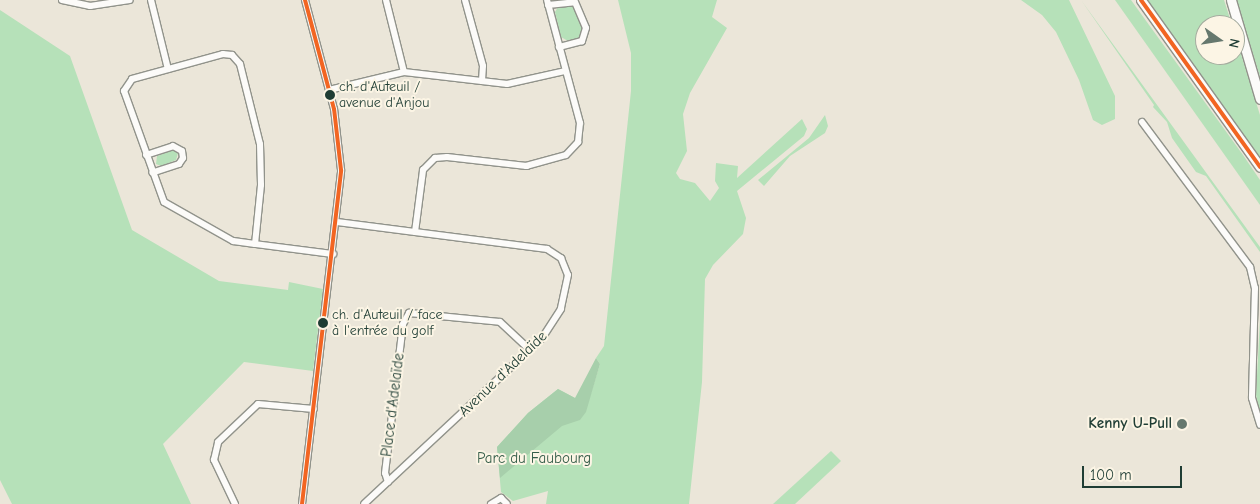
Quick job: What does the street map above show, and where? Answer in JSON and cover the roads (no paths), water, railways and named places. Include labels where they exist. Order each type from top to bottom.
[{"type":"main road","points":[[1141,0],[1260,167]]},
{"type":"main road","points":[[1231,0],[1260,99]]},
{"type":"street","points":[[62,0],[90,6],[130,0]]},
{"type":"street","points":[[151,0],[168,68]]},
{"type":"street","points":[[302,504],[337,222],[340,152],[329,90],[305,0]]},
{"type":"street","points":[[386,0],[404,72]]},
{"type":"street","points":[[465,0],[483,66],[482,82]]},
{"type":"street","points":[[415,232],[424,170],[435,158],[448,157],[526,166],[561,157],[573,149],[580,138],[580,130],[547,2],[576,2],[586,28],[582,41],[559,48]]},
{"type":"street","points":[[255,244],[261,194],[260,152],[240,64],[232,55],[223,54],[132,79],[125,88],[152,173],[162,199],[170,208],[233,241],[255,244],[333,254]]},
{"type":"street","points":[[329,90],[404,72],[512,84],[565,71]]},
{"type":"street","points":[[1142,122],[1250,267],[1255,288],[1252,398],[1260,425]]},
{"type":"street","points":[[146,155],[173,146],[182,151],[183,158],[179,164],[152,173]]},
{"type":"street","name":"Avenue d'Adelaïde","points":[[337,222],[542,248],[561,258],[568,275],[561,309],[552,326],[530,350],[364,504]]},
{"type":"street","name":"Place d'Adelaïde","points":[[388,482],[385,473],[404,319],[409,313],[500,322],[530,350]]},
{"type":"street","points":[[236,504],[214,460],[218,442],[251,409],[262,403],[314,409]]},
{"type":"street","points":[[491,504],[502,498],[507,504]]},
{"type":"place","name":"ch. d'Auteuil / avenue d'Anjou","points":[[330,95]]},
{"type":"place","name":"ch. d'Auteuil / face à l'entrée du golf","points":[[323,323]]},
{"type":"place","name":"Kenny U-Pull","points":[[1182,424]]},
{"type":"park label","name":"Parc du Faubourg","points":[[534,459]]}]
